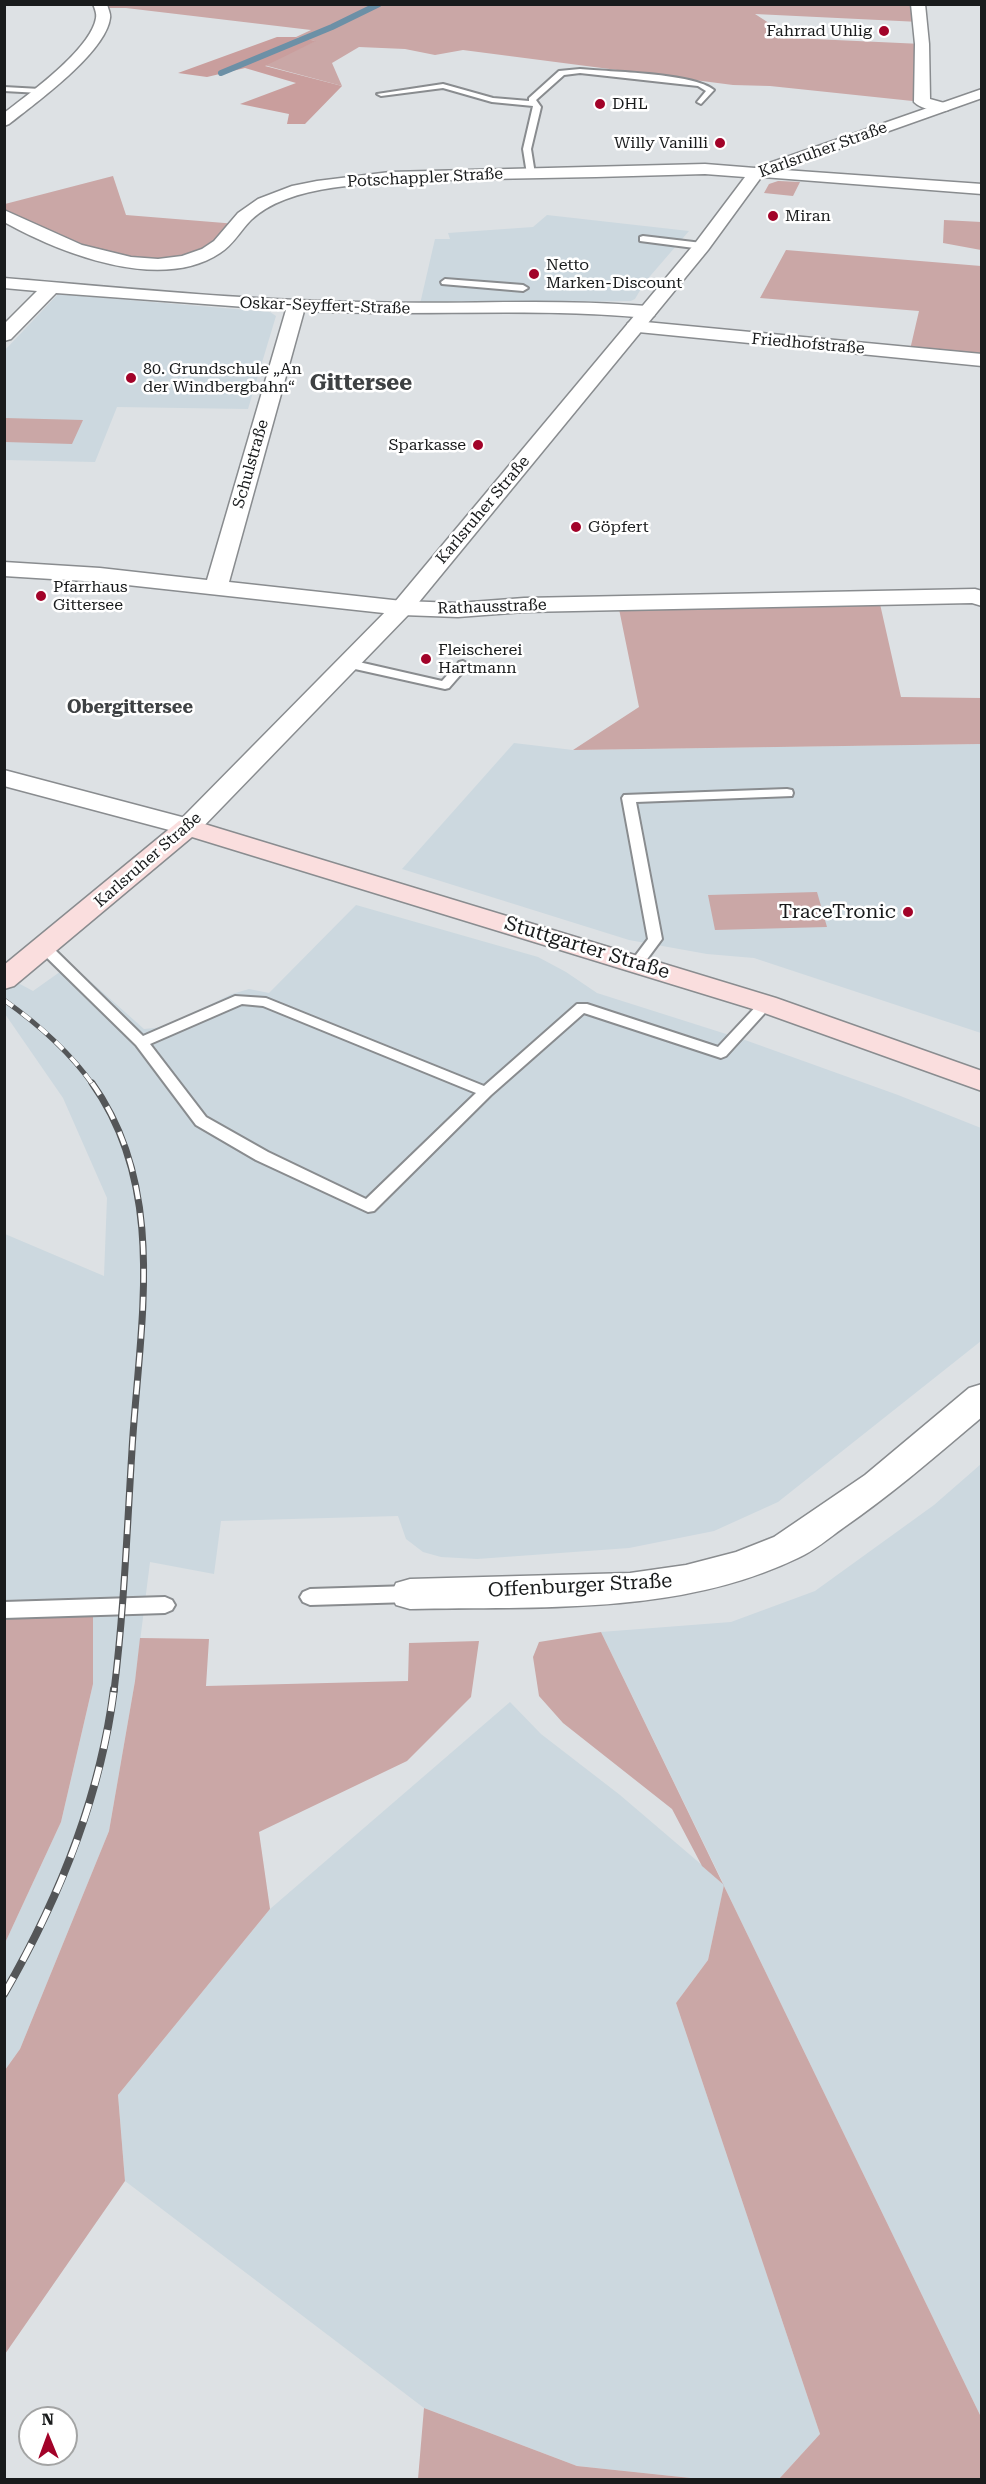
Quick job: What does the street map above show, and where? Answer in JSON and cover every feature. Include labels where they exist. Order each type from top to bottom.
[{"type":"main road","name":"Karlsruher Straße","points":[[4,980],[188,827]]},
{"type":"main road","name":"Stuttgarter Straße","points":[[188,827],[766,1004],[981,1082]]},
{"type":"street","points":[[5,120],[74,62],[97,36],[105,17],[104,8],[100,4]]},
{"type":"street","points":[[918,4],[922,102],[943,107]]},
{"type":"street","name":"Karlsruher Straße","points":[[188,827],[350,664],[402,608],[702,246],[751,178],[981,93]]},
{"type":"street","name":"Potschappler Straße","points":[[7,218],[43,237],[85,251],[136,262],[174,262],[198,258],[218,248],[237,224],[254,208],[304,189],[368,179],[664,171],[751,178],[981,189]]},
{"type":"street","name":"Oskar-Seyffert-Straße","points":[[4,283],[207,301],[296,306],[409,309],[599,308],[641,320]]},
{"type":"street","points":[[4,334],[52,287]]},
{"type":"street","name":"Schulstraße","points":[[216,587],[296,306]]},
{"type":"street","name":"Friedhofstraße","points":[[641,320],[981,360]]},
{"type":"street","name":"Rathausstraße","points":[[4,569],[100,575],[402,608],[458,610],[524,605],[975,596],[981,599]]},
{"type":"street","points":[[4,778],[188,827]]},
{"type":"street","name":"Offenburger Straße","points":[[410,1594],[630,1588],[686,1580],[743,1565],[787,1547],[878,1485],[981,1397]]},
{"type":"lane","points":[[533,104],[532,100],[562,74],[580,71],[700,84],[710,90],[701,102]]},
{"type":"lane","points":[[381,94],[443,86],[492,100],[533,104],[537,108],[527,148],[531,174]]},
{"type":"lane","points":[[4,89],[40,91]]},
{"type":"lane","points":[[643,239],[702,246]]},
{"type":"lane","points":[[445,282],[524,288]]},
{"type":"lane","points":[[350,664],[445,685],[463,665]]},
{"type":"lane","points":[[637,963],[655,939],[629,798],[787,793]]},
{"type":"lane","points":[[45,948],[141,1042],[201,1121],[262,1156],[368,1207],[486,1092],[582,1007],[721,1053],[766,1004]]},
{"type":"lane","points":[[141,1042],[190,1022],[219,1006],[240,999],[251,999],[266,1002],[486,1092]]},
{"type":"lane","points":[[309,1597],[410,1594]]},
{"type":"lane","points":[[4,1610],[165,1605]]},
{"type":"shaded area","points":[[100,5],[918,5],[920,22],[755,14],[792,38],[922,44],[922,102],[770,86],[733,85],[463,50],[435,55],[405,49],[359,47],[332,63],[342,86],[264,65],[315,41],[296,37],[311,30],[126,8],[104,8]]},
{"type":"shaded area","points":[[277,37],[296,37],[316,41],[265,66],[342,86],[305,124],[287,124],[289,114],[240,104],[296,83],[245,68],[207,77],[178,73]]},
{"type":"shaded area","points":[[113,176],[126,215],[237,224],[228,238],[185,261],[111,258],[5,215],[5,204]]},
{"type":"shaded area","points":[[778,181],[800,182],[793,196],[764,193],[769,184]]},
{"type":"shaded area","points":[[547,215],[689,231],[645,282],[635,299],[631,301],[420,304],[435,239],[450,239],[448,233],[533,227]]},
{"type":"shaded area","points":[[944,220],[981,222],[981,250],[943,243]]},
{"type":"shaded area","points":[[786,250],[981,266],[981,360],[909,354],[919,311],[760,298]]},
{"type":"shaded area","name":"80. Grundschule „An der Windbergbahn“","points":[[58,294],[270,312],[276,316],[248,409],[117,407],[95,462],[5,460],[5,350]]},
{"type":"shaded area","points":[[5,418],[83,420],[72,444],[5,442]]},
{"type":"shaded area","points":[[880,604],[901,697],[981,698],[981,744],[573,750],[639,707],[619,609]]},
{"type":"shaded area","points":[[514,743],[573,750],[981,744],[981,1033],[754,958],[707,954],[629,940],[402,869]]},
{"type":"shaded area","points":[[817,892],[827,927],[715,930],[708,895]]},
{"type":"shaded area","points":[[356,905],[538,957],[597,993],[745,1040],[898,1095],[981,1128],[981,1341],[778,1502],[714,1531],[629,1548],[477,1559],[441,1557],[423,1552],[406,1539],[398,1516],[221,1521],[214,1574],[150,1562],[135,1681],[109,1831],[20,2049],[5,2070],[5,1943],[61,1822],[93,1684],[5,1610],[5,1234],[104,1276],[107,1198],[63,1098],[5,1014],[5,976],[33,991],[71,964],[144,1029],[164,1027],[232,994],[249,989],[269,993]]},
{"type":"shaded area","points":[[981,1464],[981,2417],[724,1886],[708,1960],[676,2003],[820,2434],[779,2479],[700,2479],[577,2466],[424,2408],[125,2181],[118,2095],[270,1909],[510,1702],[541,1734],[620,1795],[723,1883],[601,1632],[731,1622],[815,1591],[934,1505]]},
{"type":"shaded area","points":[[93,1609],[93,1684],[61,1822],[5,1943],[5,1610]]},
{"type":"shaded area","points":[[601,1632],[723,1884],[702,1866],[672,1809],[563,1723],[539,1696],[533,1657],[539,1642]]},
{"type":"shaded area","points":[[140,1638],[209,1639],[206,1686],[408,1681],[409,1643],[479,1641],[471,1697],[407,1761],[259,1832],[270,1909],[118,2095],[125,2181],[5,2354],[5,2070],[20,2049],[109,1831],[135,1681]]},
{"type":"shaded area","points":[[724,1886],[981,2417],[981,2479],[779,2479],[820,2434],[676,2003],[708,1960]]},
{"type":"shaded area","points":[[424,2408],[577,2466],[700,2479],[418,2479]]},
{"type":"waterway","points":[[221,73],[332,27],[379,4]]},
{"type":"railway","points":[[4,1000],[52,1039],[93,1085]]},
{"type":"railway","points":[[92,1083],[116,1125],[132,1169],[140,1214],[144,1261],[143,1308],[125,1570],[114,1691]]},
{"type":"railway","points":[[4,1994],[59,1885],[88,1809],[108,1730],[114,1689]]},
{"type":"place","name":"Fahrrad Uhlig","points":[[884,31]]},
{"type":"place","name":"DHL","points":[[600,104]]},
{"type":"place","name":"Willy Vanilli","points":[[720,143]]},
{"type":"place","name":"Miran","points":[[773,216]]},
{"type":"place","name":"Netto Marken-Discount","points":[[534,274]]},
{"type":"place","name":"80. Grundschule „An der Windbergbahn“","points":[[131,378]]},
{"type":"place","name":"Sparkasse","points":[[478,445]]},
{"type":"place","name":"Göpfert","points":[[576,527]]},
{"type":"place","name":"Pfarrhaus Gittersee","points":[[41,596]]},
{"type":"place","name":"Fleischerei Hartmann","points":[[426,659]]},
{"type":"place","name":"TraceTronic","points":[[908,912]]},
{"type":"district","name":"Gittersee","points":[[361,384]]},
{"type":"district","name":"Obergittersee","points":[[130,708]]}]
